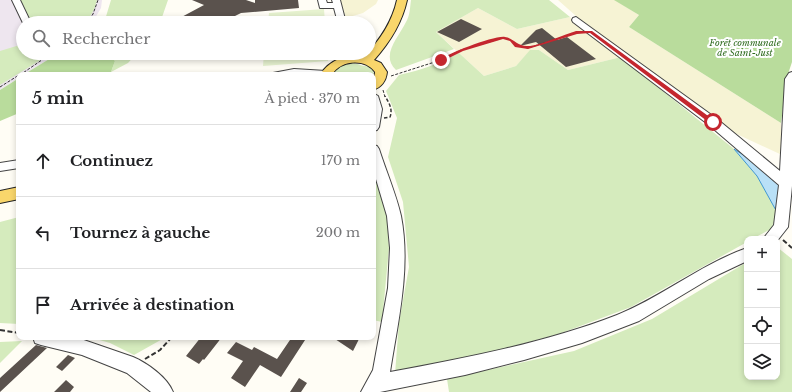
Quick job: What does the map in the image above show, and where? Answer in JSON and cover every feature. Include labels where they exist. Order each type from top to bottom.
[{"type":"main road","points":[[376,51],[383,44],[393,26],[402,0]]},
{"type":"main road","points":[[327,72],[338,60]]},
{"type":"main road","points":[[361,60],[377,66],[381,72],[378,88]]},
{"type":"main road","points":[[0,196],[16,193]]},
{"type":"street","points":[[16,0],[24,16]]},
{"type":"street","points":[[322,0],[323,6],[337,2],[340,16]]},
{"type":"street","points":[[576,20],[713,122],[786,183]]},
{"type":"street","points":[[773,236],[780,227],[786,183],[790,78],[792,75]]},
{"type":"street","points":[[376,104],[376,114]]},
{"type":"street","points":[[373,387],[381,373],[396,288],[397,248],[394,216],[376,159]]},
{"type":"street","points":[[0,167],[16,164]]},
{"type":"street","points":[[373,387],[455,369],[526,351],[611,325],[649,307],[700,277],[744,255]]},
{"type":"street","points":[[53,340],[82,347],[133,366],[154,382],[164,392]]},
{"type":"path","points":[[92,16],[98,0]]},
{"type":"path","points":[[389,80],[392,75],[441,60],[461,50],[503,38],[511,40],[517,46],[528,48],[576,32],[591,32]]},
{"type":"path","points":[[24,72],[42,60]]},
{"type":"path","points":[[0,87],[16,77]]},
{"type":"path","points":[[376,123],[390,117],[392,113],[392,108],[384,94],[378,88]]},
{"type":"path","points":[[780,241],[792,248]]},
{"type":"path","points":[[0,330],[16,333]]},
{"type":"path","points":[[133,366],[160,350],[169,340]]},
{"type":"shaded area","points":[[0,0],[102,0],[101,8],[96,16],[16,16],[16,60],[48,60],[28,72],[16,72],[16,80],[0,90]]},
{"type":"shaded area","points":[[340,0],[378,0],[376,4],[363,13],[353,16],[345,16]]},
{"type":"shaded area","points":[[558,0],[615,0],[639,15],[629,27],[781,123],[782,155],[726,129],[595,33]]},
{"type":"shaded area","points":[[478,8],[517,29],[570,17],[582,29],[621,57],[568,70],[539,50],[531,50],[516,66],[484,76],[436,32]]},
{"type":"green space","points":[[19,0],[97,0],[90,16],[27,16]]},
{"type":"green space","points":[[111,0],[168,0],[162,16],[106,16]]},
{"type":"green space","points":[[411,0],[549,0],[570,17],[517,29],[478,8],[436,32],[454,49],[396,70],[390,58],[390,52],[407,20]]},
{"type":"green space","name":"Forêt communale de Saint-Just","points":[[614,0],[792,0],[792,62],[787,77],[781,123],[629,27],[639,15]]},
{"type":"green space","points":[[324,9],[324,16],[269,16],[269,13]]},
{"type":"green space","points":[[16,46],[16,60],[40,60],[21,72],[16,72],[16,75],[0,85],[0,51]]},
{"type":"green space","points":[[530,50],[539,50],[568,70],[621,57],[734,149],[757,176],[778,214],[771,229],[758,236],[744,236],[744,244],[631,307],[559,334],[445,365],[395,374],[399,322],[409,267],[403,202],[388,157],[397,118],[386,91],[399,75],[430,66],[459,53],[484,76],[516,66]]},
{"type":"green space","points":[[48,60],[115,61],[111,72],[28,72]]},
{"type":"green space","points":[[114,60],[131,60],[111,72]]},
{"type":"green space","points":[[263,60],[328,61],[263,66]]},
{"type":"green space","points":[[351,63],[369,66],[373,69],[373,72],[335,72],[340,66]]},
{"type":"green space","points":[[16,80],[16,114],[0,121],[0,90]]},
{"type":"green space","points":[[376,173],[387,209],[389,248],[382,322],[376,321]]},
{"type":"green space","points":[[16,218],[16,324],[0,323],[0,222]]},
{"type":"green space","points":[[780,249],[792,259],[792,392],[449,392],[447,379],[574,351],[652,319],[744,264],[744,380],[780,380]]},
{"type":"green space","points":[[100,340],[161,340],[134,355],[110,343]]},
{"type":"green space","points":[[22,341],[0,363],[0,342]]},
{"type":"water","points":[[734,149],[774,177],[780,188],[778,214],[757,176]]},
{"type":"building","points":[[192,0],[246,0],[255,3],[255,0],[298,0],[299,8],[241,13],[235,16],[183,16],[204,5]]},
{"type":"building","points":[[461,19],[482,29],[459,42],[437,32]]},
{"type":"building","points":[[542,28],[557,40],[567,37],[596,59],[566,67],[536,42],[520,46],[536,30]]},
{"type":"building","points":[[199,340],[220,340],[199,364],[186,356]]},
{"type":"building","points":[[290,340],[305,340],[281,377],[260,365],[245,387],[231,378],[243,361],[227,353],[236,342],[252,350],[254,347],[277,359]]},
{"type":"building","points":[[336,340],[358,340],[353,351]]},
{"type":"building","points":[[36,345],[47,348],[0,392],[0,378]]},
{"type":"building","points":[[68,355],[75,358],[62,371],[56,367]]},
{"type":"building","points":[[299,378],[307,383],[301,392],[290,392]]},
{"type":"building","points":[[66,380],[74,387],[70,392],[54,392]]},
{"type":"route","points":[[441,60],[472,46],[503,38],[511,40],[517,46],[528,48],[576,32],[591,32],[713,122]]}]
